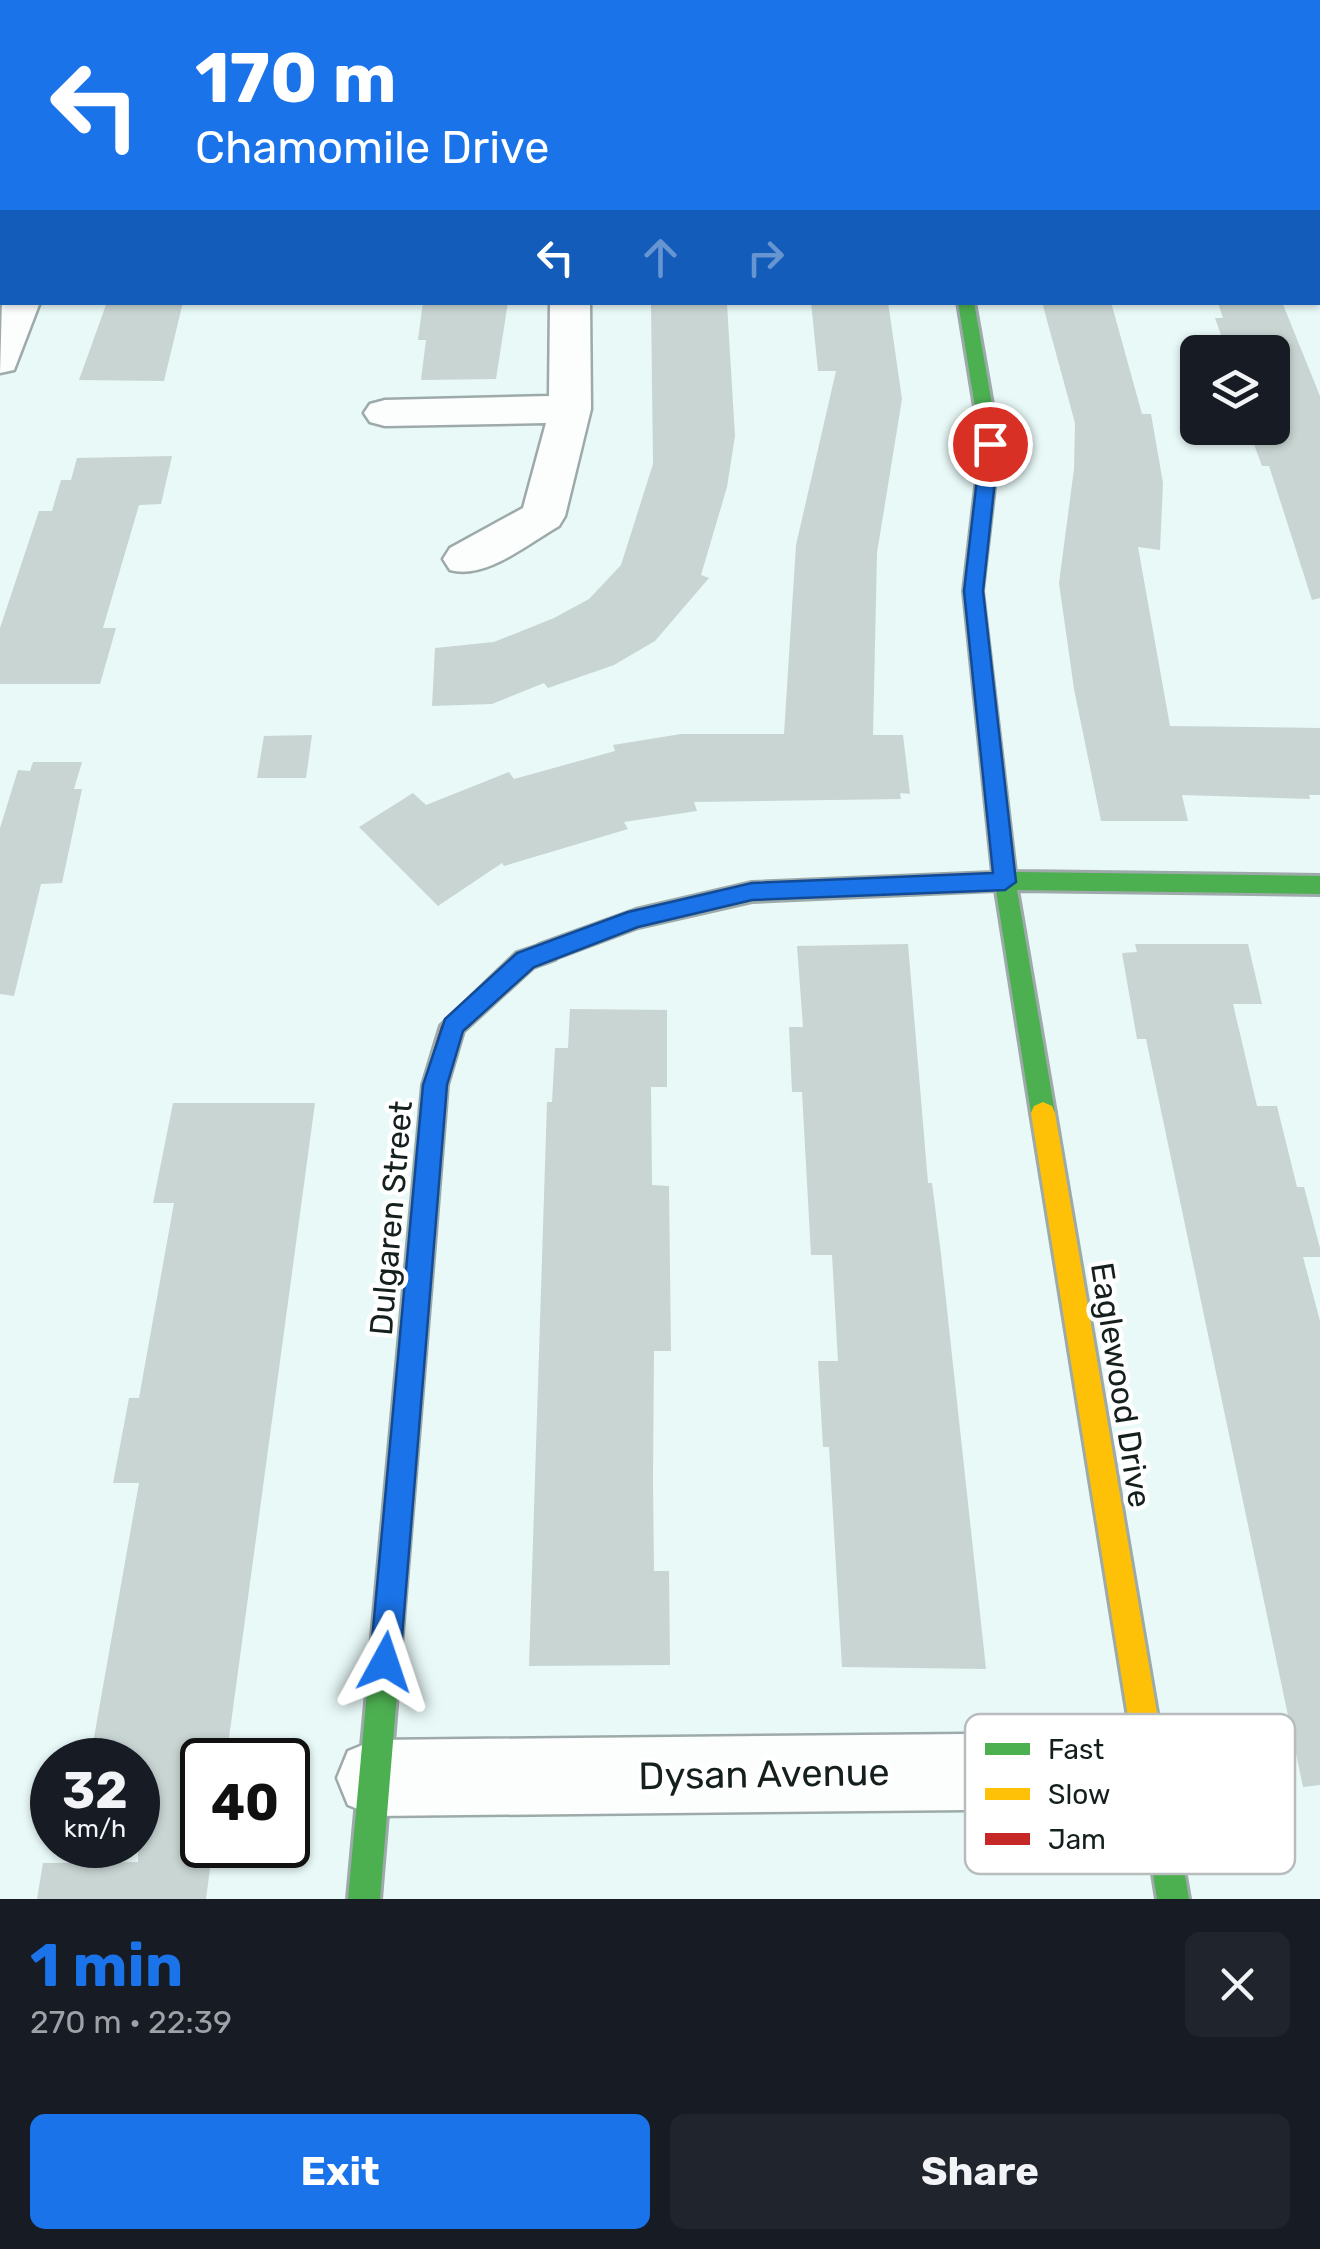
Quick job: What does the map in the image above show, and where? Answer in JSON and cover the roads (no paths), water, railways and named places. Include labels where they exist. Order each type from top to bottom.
[{"type":"street","points":[[0,361],[20,305]]},
{"type":"street","points":[[466,559],[544,516],[570,409],[570,305]]},
{"type":"street","name":"Eaglewood Drive","points":[[967,305],[990,444],[973,591],[1005,882],[1143,1714]]},
{"type":"street","points":[[385,412],[570,409]]},
{"type":"street","name":"Dulgaren Street","points":[[364,1899],[435,1085],[453,1026],[526,960],[636,919],[752,892],[1005,882],[1320,885]]},
{"type":"street","name":"Dysan Avenue","points":[[375,1778],[965,1772]]},
{"type":"street","name":"Eaglewood Drive","points":[[1169,1874],[1173,1899]]}]
